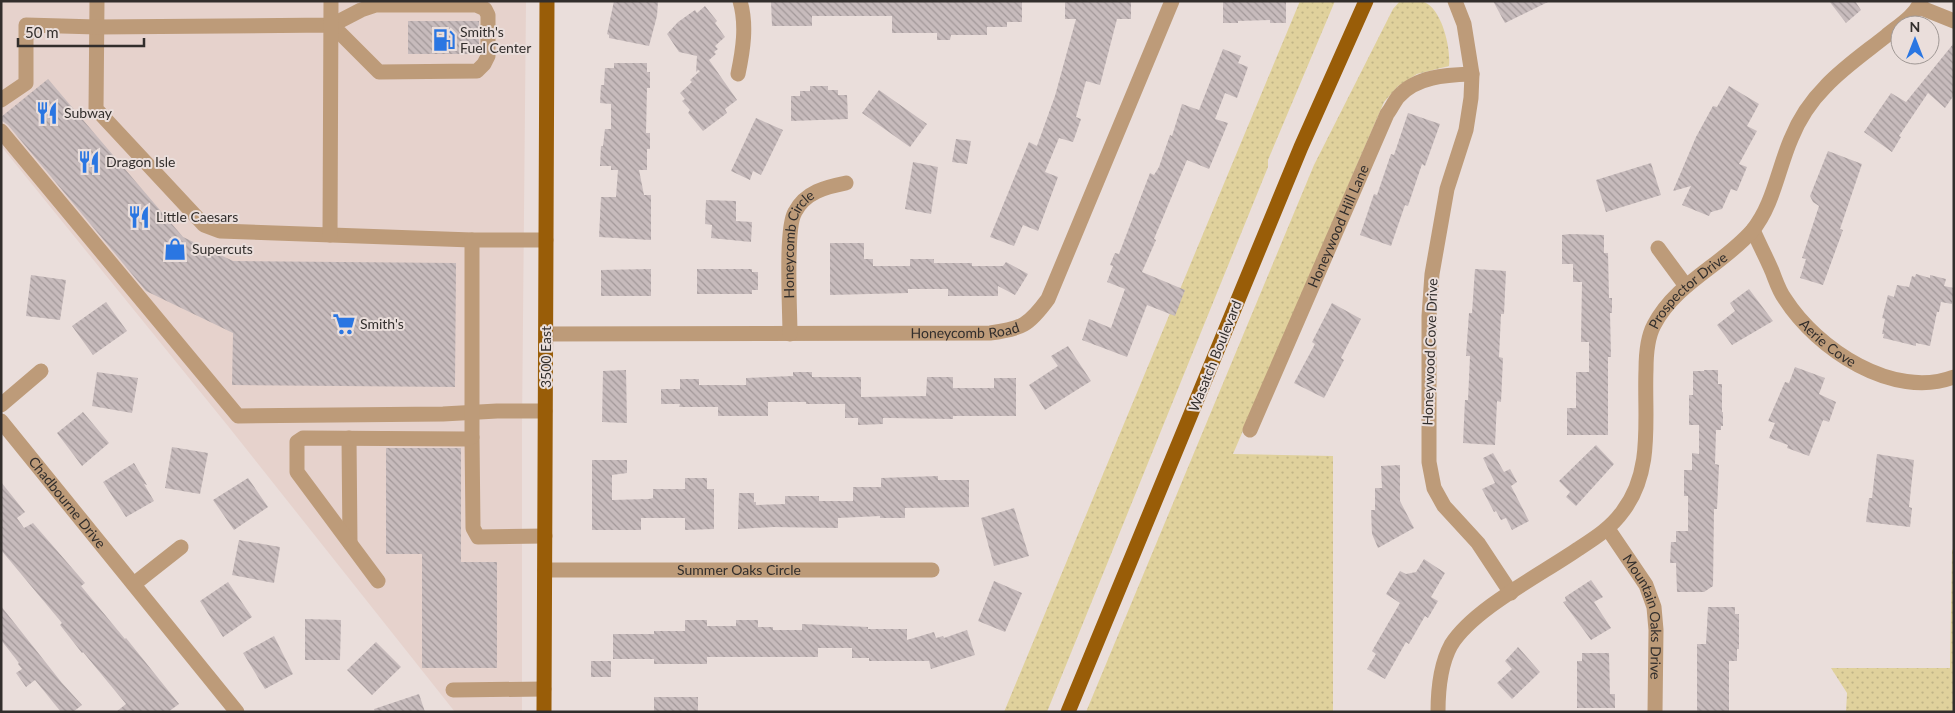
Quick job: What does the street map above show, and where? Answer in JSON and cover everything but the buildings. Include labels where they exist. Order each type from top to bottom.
[{"type":"main road","name":"3500 East","points":[[544,712],[547,1]]},
{"type":"main road","name":"Wasatch Boulevard","points":[[1068,712],[1301,147],[1366,1]]},
{"type":"street","points":[[97,1],[96,109],[204,225],[220,231],[472,240],[546,240]]},
{"type":"street","points":[[330,235],[331,1]]},
{"type":"street","points":[[738,74],[744,33],[744,18],[740,1]]},
{"type":"street","name":"Honeycomb Road","points":[[546,334],[990,333],[1020,327],[1034,319],[1048,299],[1172,1]]},
{"type":"street","name":"Honeywood Cove Drive","points":[[1455,1],[1464,24],[1472,74],[1471,98],[1466,130],[1448,190],[1432,274],[1429,316],[1429,462],[1434,488],[1444,506],[1478,543],[1511,593]]},
{"type":"street","points":[[1920,4],[1954,21]]},
{"type":"street","name":"Prospector Drive","points":[[1438,712],[1440,678],[1452,644],[1474,620],[1511,593],[1608,529],[1624,510],[1635,491],[1642,472],[1646,452],[1646,354],[1652,328],[1666,305],[1686,286],[1721,260],[1753,230],[1770,200],[1791,138],[1806,110],[1825,86],[1904,22],[1920,4]]},
{"type":"street","points":[[1,100],[26,83],[26,25],[97,27],[332,25],[361,10],[376,5],[476,5],[485,9],[488,16],[488,56],[484,64],[477,71],[379,72],[332,25]]},
{"type":"street","name":"Honeywood Hill Lane","points":[[1250,430],[1387,114],[1399,96],[1415,84],[1434,77],[1472,74]]},
{"type":"street","points":[[1,131],[238,416],[497,410],[545,411]]},
{"type":"street","name":"Honeycomb Circle","points":[[790,334],[790,232],[794,213],[805,199],[824,188],[846,183]]},
{"type":"street","name":"Aerie Cove","points":[[1753,230],[1784,298],[1802,323],[1828,347],[1859,366],[1889,378],[1919,382],[1942,382],[1954,377]]},
{"type":"street","points":[[472,240],[471,412],[473,528],[478,537],[545,536]]},
{"type":"street","points":[[1658,248],[1686,286]]},
{"type":"street","points":[[1,406],[41,371]]},
{"type":"street","name":"Chadbourne Drive","points":[[1,420],[237,712]]},
{"type":"street","points":[[378,581],[298,472],[298,442],[303,438],[466,439],[472,437]]},
{"type":"street","points":[[349,438],[350,543]]},
{"type":"street","name":"Mountain Oaks Drive","points":[[1608,529],[1646,584],[1654,607],[1656,630],[1656,712]]},
{"type":"street","points":[[134,584],[180,547]]},
{"type":"street","name":"Summer Oaks Circle","points":[[545,570],[932,570]]},
{"type":"street","points":[[453,690],[544,689]]},
{"type":"shaded area","points":[[1,1],[526,1],[522,425],[522,712],[455,712],[228,426],[1,146]]},
{"type":"shaded area","points":[[1300,1],[1335,1],[1268,160],[1268,167],[1047,712],[1004,712]]},
{"type":"shaded area","points":[[1400,1],[1424,2],[1436,12],[1447,40],[1449,66],[1417,74],[1398,86],[1384,102],[1233,454],[1333,456],[1333,712],[1086,712],[1314,165],[1393,9]]},
{"type":"shaded area","points":[[1954,549],[1954,712],[1846,712],[1847,693],[1831,668],[1950,668],[1952,550]]},
{"type":"place","name":"Smith's Fuel Center","points":[[444,40]]},
{"type":"place","name":"Subway","points":[[47,113]]},
{"type":"place","name":"Dragon Isle","points":[[89,162]]},
{"type":"place","name":"Little Caesars","points":[[139,217]]},
{"type":"place","name":"Supercuts","points":[[175,249]]},
{"type":"place","name":"Smith's","points":[[344,324]]}]
